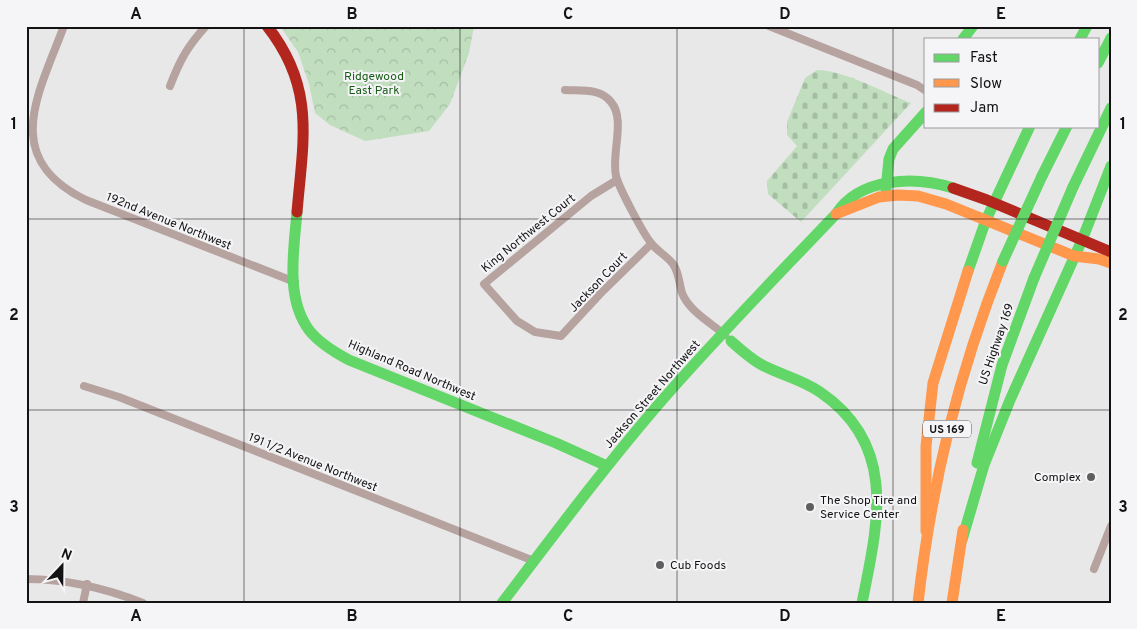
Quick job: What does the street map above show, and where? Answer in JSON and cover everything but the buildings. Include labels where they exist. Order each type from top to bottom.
[{"type":"main road","name":"Highland Road Northwest","points":[[267,26],[284,50],[292,66],[301,97],[303,130],[295,248],[295,282],[296,302],[306,327],[315,337],[349,360],[556,442],[607,466]]},
{"type":"main road","points":[[964,38],[973,26]]},
{"type":"main road","points":[[1081,38],[1087,26]]},
{"type":"main road","points":[[1100,59],[1111,38]]},
{"type":"main road","name":"US Highway 169","points":[[952,603],[981,443],[1002,365],[1034,278],[1073,187],[1111,108]]},
{"type":"main road","points":[[886,196],[889,158],[892,149],[924,114]]},
{"type":"main road","points":[[926,531],[926,446],[933,383],[962,288],[992,203],[1029,128]]},
{"type":"main road","name":"US Highway 169","points":[[918,603],[926,531],[946,433],[959,385],[980,319],[1003,261],[1066,128]]},
{"type":"main road","points":[[962,540],[984,465],[1010,400],[1082,240],[1111,166]]},
{"type":"main road","name":"Jackson Street Northwest","points":[[502,603],[607,466],[663,399],[727,338],[842,205],[854,195],[870,187],[887,182],[907,180],[928,181],[954,188],[1111,252]]},
{"type":"main road","name":"Jackson Street Northwest","points":[[836,214],[848,211],[870,200],[886,196],[913,195],[926,197],[1074,256],[1098,259],[1111,263]]},
{"type":"main road","points":[[727,338],[762,365],[806,384],[832,400],[854,422],[869,449],[877,481],[877,498],[862,603]]},
{"type":"street","name":"192nd Avenue Northwest","points":[[64,26],[40,86],[32,112],[31,136],[33,148],[43,169],[64,189],[86,200],[295,282]]},
{"type":"street","points":[[170,86],[184,52],[206,26]]},
{"type":"street","points":[[769,26],[917,85],[924,90]]},
{"type":"street","points":[[565,90],[597,92],[612,102],[618,119],[615,164],[618,180],[651,244],[672,262],[677,270],[682,293],[688,304],[727,338]]},
{"type":"street","name":"King Northwest Court","points":[[561,336],[535,332],[517,321],[484,284],[590,196],[618,180]]},
{"type":"street","name":"Jackson Court","points":[[561,336],[651,244]]},
{"type":"street","name":"191 1/2 Avenue Northwest","points":[[84,386],[119,397],[534,561]]},
{"type":"street","points":[[1094,569],[1111,526]]},
{"type":"street","points":[[26,579],[58,580],[87,584],[143,603]]},
{"type":"street","points":[[83,603],[87,584]]},
{"type":"green space","name":"Ridgewood East Park","points":[[280,26],[474,26],[469,53],[450,104],[429,131],[365,141],[330,125],[315,113],[309,84],[298,52]]},
{"type":"green space","points":[[817,70],[852,78],[911,103],[801,222],[768,194],[767,181],[797,146],[787,135],[787,122],[805,78]]},
{"type":"traffic: fast","points":[[964,38],[973,26]]},
{"type":"traffic: fast","points":[[1081,38],[1087,26]]},
{"type":"traffic: fast","points":[[1100,59],[1111,38]]},
{"type":"traffic: fast","points":[[1073,187],[1111,108]]},
{"type":"traffic: fast","points":[[886,189],[889,159],[893,149],[924,114]]},
{"type":"traffic: fast","points":[[968,271],[986,220],[1029,128]]},
{"type":"traffic: fast","points":[[1042,176],[1066,128]]},
{"type":"traffic: fast","points":[[962,540],[984,465],[1010,400],[1082,240],[1111,166]]},
{"type":"traffic: fast","points":[[1003,261],[1042,176]]},
{"type":"traffic: fast","points":[[502,603],[598,478],[657,406],[846,202],[874,186],[889,183],[922,182],[953,188]]},
{"type":"traffic: fast","points":[[1034,278],[1073,187]]},
{"type":"traffic: fast","points":[[297,212],[293,257],[294,288],[301,317],[313,335],[322,343],[349,360],[556,443],[607,466]]},
{"type":"traffic: fast","points":[[977,463],[1002,365],[1034,278]]},
{"type":"traffic: fast","points":[[731,341],[760,364],[807,384],[820,392],[845,413],[862,436],[872,461],[876,487],[873,544],[862,603]]},
{"type":"traffic: slow","points":[[836,214],[879,197],[898,195],[918,196],[946,204],[1074,256],[1099,259],[1111,263]]},
{"type":"traffic: slow","points":[[918,603],[931,514],[949,429],[973,345],[1003,261]]},
{"type":"traffic: slow","points":[[926,531],[926,446],[933,383],[968,271]]},
{"type":"traffic: slow","points":[[952,603],[963,530]]},
{"type":"traffic: jam","points":[[267,26],[283,49],[300,93],[303,115],[303,138],[297,212]]},
{"type":"traffic: jam","points":[[953,188],[987,200],[1111,252]]},
{"type":"place","name":"Complex","points":[[1091,477]]},
{"type":"place","name":"The Shop Tire and Service Center","points":[[810,507]]},
{"type":"place","name":"Cub Foods","points":[[660,565]]}]
